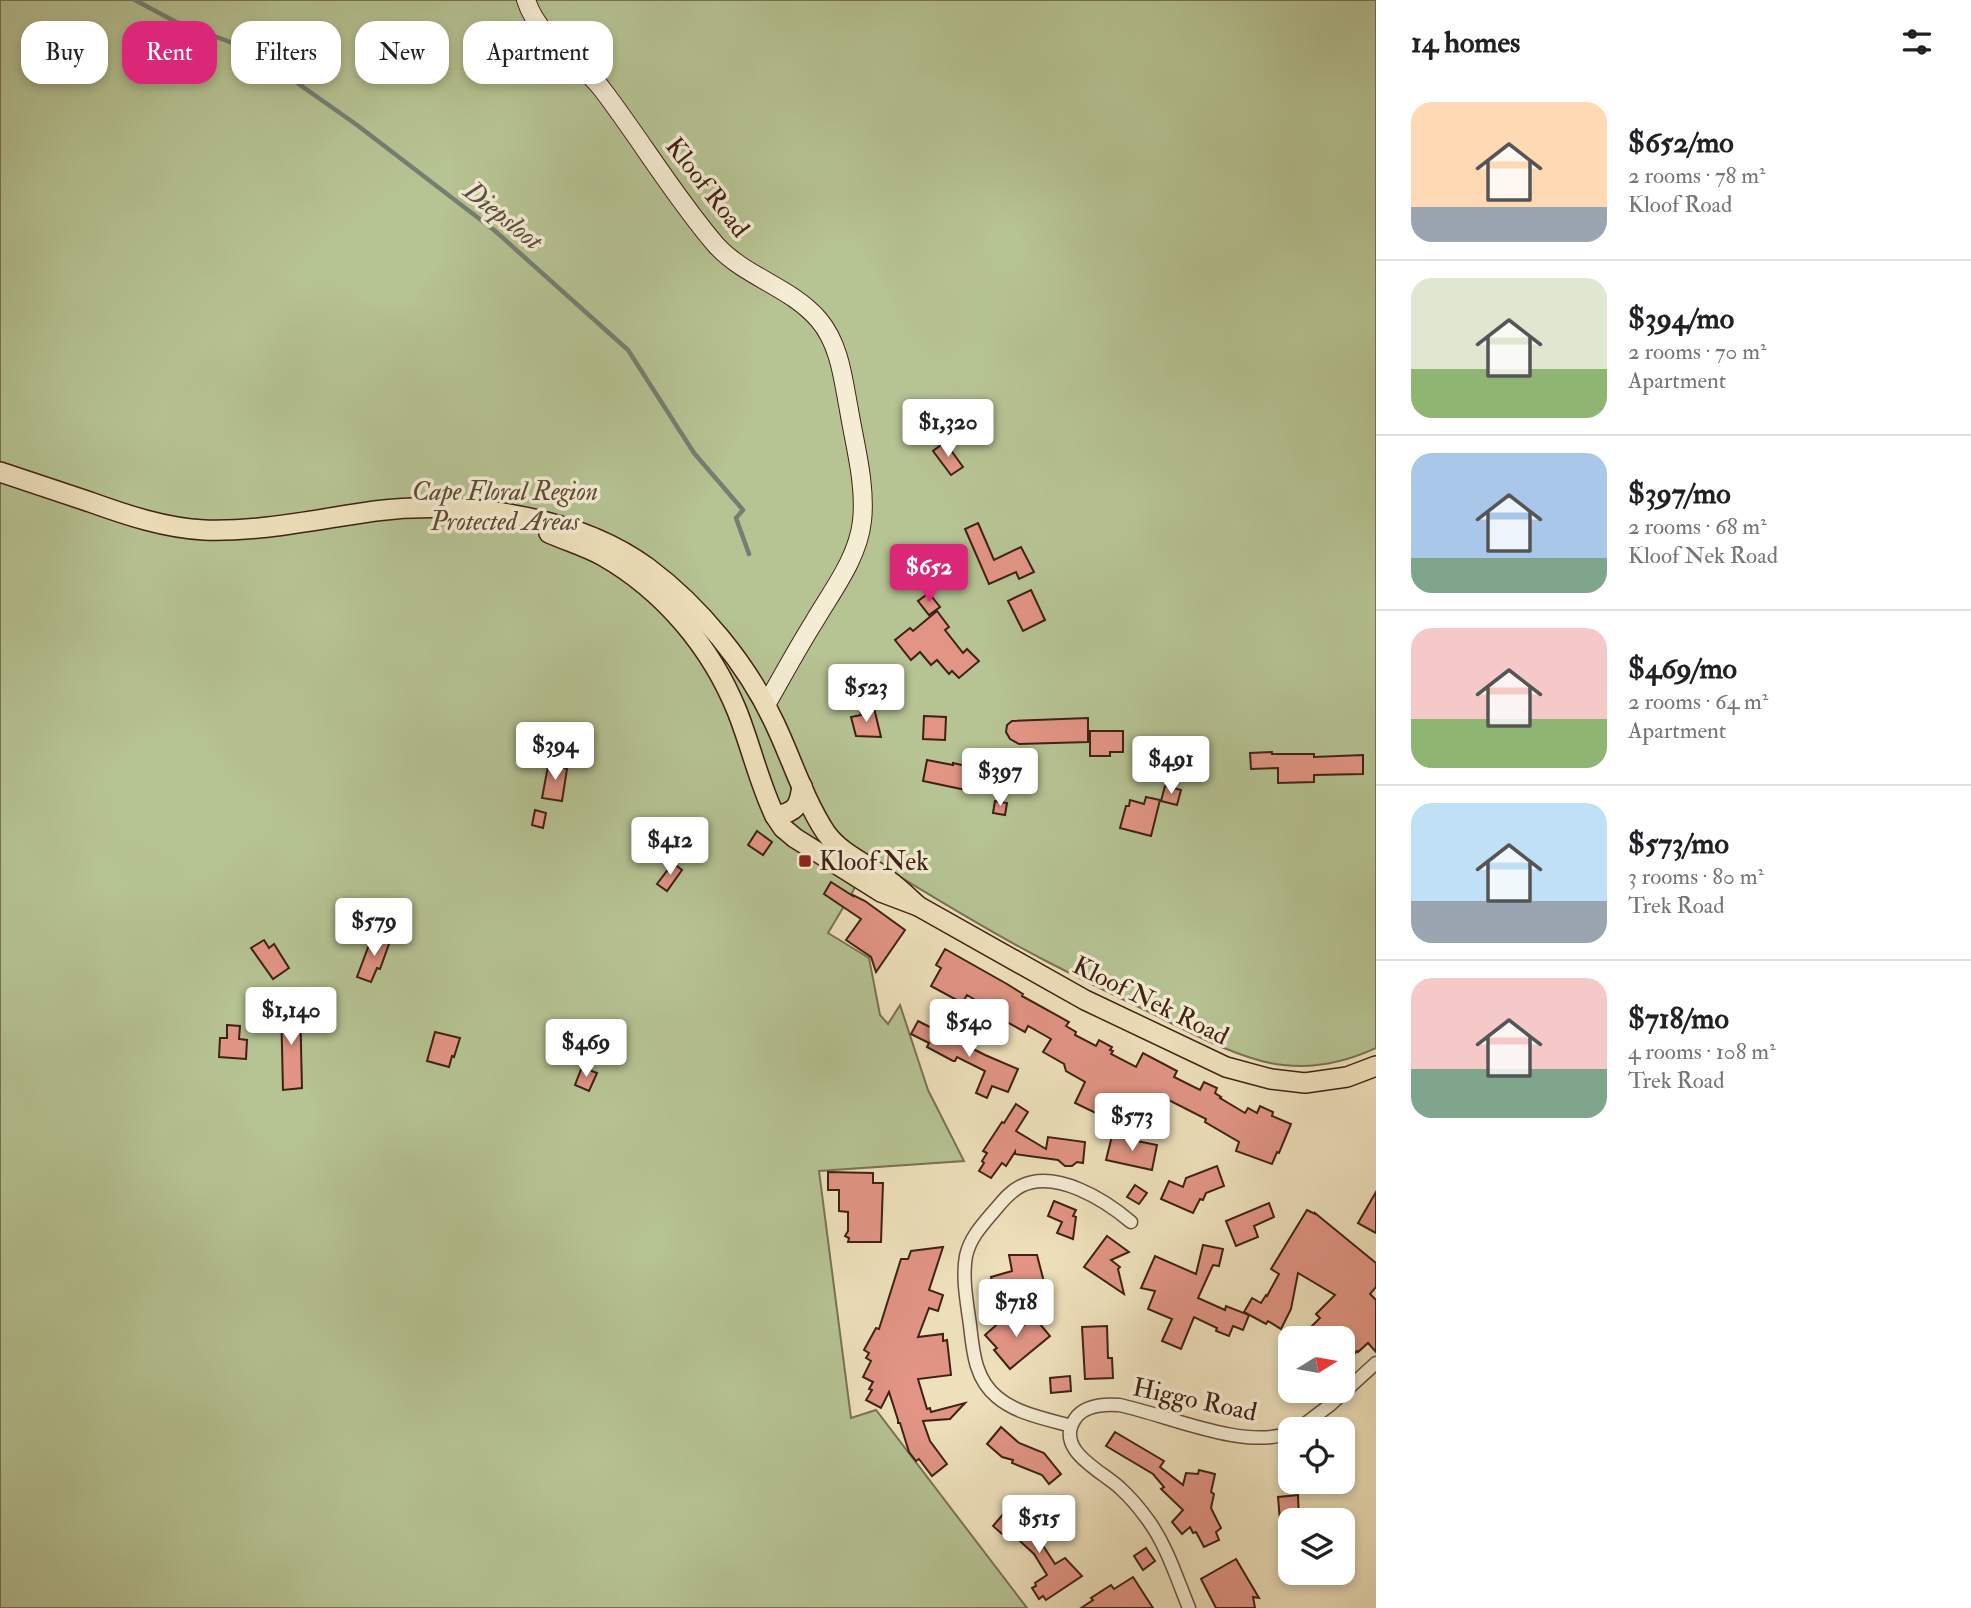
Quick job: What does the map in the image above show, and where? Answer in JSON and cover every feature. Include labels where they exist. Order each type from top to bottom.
[{"type":"main road","name":"Kloof Road","points":[[526,0],[542,30],[601,89],[716,245],[732,260],[786,292],[810,310],[829,334],[836,349],[842,370],[862,494],[860,530],[847,565],[766,705]]},
{"type":"main road","points":[[0,472],[122,513],[201,530],[295,525],[375,511],[418,507],[462,508],[503,514],[601,555],[660,598],[690,630],[709,656],[737,711],[775,816],[789,813],[796,808],[802,786]]},
{"type":"main road","name":"Kloof Nek Road","points":[[503,514],[582,531],[613,545],[648,568],[694,608],[743,666],[766,705],[826,833],[837,845],[887,878],[918,906]]},
{"type":"main road","points":[[755,762],[766,705]]},
{"type":"main road","points":[[755,762],[762,760],[768,752],[776,750],[789,754]]},
{"type":"main road","name":"Kloof Nek Road","points":[[775,816],[783,828],[802,842],[881,892],[918,906],[1085,1000],[1226,1067],[1271,1079],[1305,1083],[1346,1077],[1376,1066]]},
{"type":"street","points":[[1131,1222],[1108,1204],[1065,1185],[1044,1180],[1013,1191],[976,1233],[966,1257],[965,1282],[973,1352],[981,1377],[998,1398],[1009,1405],[1071,1426],[1070,1434],[1075,1450],[1120,1488],[1150,1523],[1167,1553],[1189,1608]]},
{"type":"street","points":[[1314,1417],[1376,1363]]},
{"type":"street","name":"Higgo Road","points":[[1071,1426],[1083,1411],[1100,1405],[1110,1405],[1132,1408],[1239,1437],[1278,1435]]},
{"type":"green space","name":"Cape Floral Region Protected Areas","points":[[0,0],[1376,0],[1376,1048],[1342,1061],[1307,1066],[1283,1065],[1250,1058],[1180,1028],[1022,948],[869,858],[828,933],[869,958],[880,1015],[888,1024],[900,1005],[928,1090],[964,1161],[819,1171],[851,1418],[876,1410],[1027,1608],[0,1608]]},
{"type":"building","points":[[945,442],[963,467],[951,475],[933,451]]},
{"type":"building","points":[[978,523],[994,560],[1021,547],[1034,572],[1019,579],[1016,572],[989,584],[965,529]]},
{"type":"building","points":[[1031,590],[1045,620],[1023,631],[1008,601]]},
{"type":"building","points":[[929,593],[940,607],[929,615],[918,601]]},
{"type":"building","points":[[937,611],[949,627],[945,630],[963,653],[967,649],[979,661],[959,678],[952,671],[949,674],[937,660],[931,665],[920,652],[911,660],[895,640],[910,628],[913,631]]},
{"type":"building","points":[[874,708],[881,737],[856,736],[851,717],[861,715],[860,711]]},
{"type":"building","points":[[924,716],[946,717],[945,740],[923,739]]},
{"type":"building","points":[[1088,718],[1088,742],[1019,744],[1010,739],[1006,732],[1007,725],[1012,721]]},
{"type":"building","points":[[1090,731],[1123,731],[1123,752],[1110,752],[1110,756],[1090,756]]},
{"type":"building","points":[[1250,753],[1314,754],[1314,757],[1363,755],[1363,774],[1314,775],[1314,782],[1278,783],[1278,768],[1251,769]]},
{"type":"building","points":[[927,760],[971,767],[966,790],[923,781]]},
{"type":"building","points":[[553,761],[565,763],[564,768],[567,769],[562,801],[542,798],[548,766],[552,766]]},
{"type":"building","points":[[1165,786],[1181,790],[1177,805],[1161,801]]},
{"type":"building","points":[[1146,797],[1160,800],[1151,836],[1120,828],[1130,800],[1144,804]]},
{"type":"building","points":[[995,801],[1007,803],[1005,815],[993,813]]},
{"type":"building","points":[[535,810],[546,813],[543,828],[532,825]]},
{"type":"building","points":[[757,831],[772,842],[763,855],[748,845]]},
{"type":"building","points":[[673,863],[682,870],[667,891],[657,884]]},
{"type":"building","points":[[831,882],[865,901],[905,930],[876,972],[871,957],[846,940],[861,919],[824,894]]},
{"type":"building","points":[[373,934],[390,941],[380,969],[377,968],[371,982],[357,977]]},
{"type":"building","points":[[264,940],[269,948],[274,944],[289,968],[273,979],[251,948]]},
{"type":"building","points":[[945,949],[1069,1022],[1066,1026],[1076,1032],[1075,1035],[1096,1046],[1099,1040],[1112,1047],[1111,1054],[1136,1067],[1143,1053],[1177,1071],[1174,1077],[1200,1090],[1204,1082],[1217,1088],[1215,1093],[1220,1098],[1245,1113],[1248,1108],[1257,1113],[1260,1106],[1273,1112],[1272,1116],[1291,1124],[1279,1153],[1277,1152],[1272,1164],[1236,1151],[1239,1142],[1205,1122],[1206,1119],[1159,1095],[1146,1113],[1114,1097],[1104,1117],[1075,1103],[1085,1082],[1066,1071],[1064,1064],[1043,1052],[1051,1039],[1028,1026],[1025,1032],[985,1010],[987,1007],[967,995],[962,1003],[931,986],[941,968],[936,965]]},
{"type":"building","points":[[281,1004],[300,1004],[302,1088],[283,1090]]},
{"type":"building","points":[[918,1021],[1018,1069],[1008,1092],[992,1086],[987,1098],[976,1093],[985,1071],[957,1057],[953,1061],[927,1047],[929,1043],[911,1034]]},
{"type":"building","points":[[227,1025],[240,1026],[239,1039],[247,1040],[246,1059],[219,1057],[220,1038],[227,1038]]},
{"type":"building","points":[[435,1032],[460,1038],[449,1067],[427,1061]]},
{"type":"building","points":[[582,1067],[597,1073],[589,1091],[575,1085]]},
{"type":"building","points":[[1016,1104],[1028,1112],[1016,1131],[1046,1149],[1048,1137],[1085,1142],[1083,1163],[1065,1166],[1058,1160],[1015,1152],[1006,1166],[1002,1163],[991,1178],[979,1171],[987,1153],[983,1151]]},
{"type":"building","points":[[1112,1136],[1157,1145],[1152,1170],[1106,1160]]},
{"type":"building","points":[[1217,1166],[1224,1186],[1206,1193],[1193,1213],[1161,1199],[1169,1181],[1183,1187],[1186,1178]]},
{"type":"building","points":[[828,1172],[873,1173],[873,1183],[883,1183],[881,1242],[848,1242],[849,1238],[845,1236],[848,1231],[848,1212],[839,1211],[839,1190],[828,1190]]},
{"type":"building","points":[[1135,1185],[1147,1193],[1139,1204],[1127,1197]]},
{"type":"building","points":[[1376,1192],[1376,1233],[1358,1223]]},
{"type":"building","points":[[1054,1201],[1076,1210],[1073,1216],[1076,1217],[1073,1239],[1057,1233],[1062,1222],[1048,1216]]},
{"type":"building","points":[[1269,1203],[1274,1217],[1254,1226],[1258,1237],[1236,1246],[1226,1221]]},
{"type":"building","points":[[1307,1210],[1315,1213],[1376,1263],[1376,1287],[1370,1294],[1376,1300],[1376,1352],[1368,1343],[1355,1353],[1355,1326],[1312,1326],[1320,1318],[1316,1314],[1335,1295],[1298,1273],[1291,1309],[1282,1326],[1278,1327],[1268,1321],[1266,1324],[1244,1312],[1252,1298],[1261,1303],[1267,1296],[1279,1274],[1271,1269]]},
{"type":"building","points":[[1107,1236],[1129,1252],[1111,1260],[1120,1267],[1118,1269],[1124,1294],[1084,1267]]},
{"type":"building","points":[[1203,1245],[1223,1249],[1219,1266],[1213,1265],[1198,1298],[1225,1310],[1226,1306],[1249,1315],[1243,1330],[1233,1326],[1229,1336],[1194,1317],[1181,1349],[1162,1341],[1172,1319],[1148,1309],[1155,1291],[1141,1288],[1155,1256],[1196,1274]]},
{"type":"building","points":[[943,1247],[929,1290],[943,1295],[938,1311],[929,1308],[918,1337],[943,1334],[943,1341],[947,1340],[951,1375],[918,1379],[927,1409],[930,1408],[931,1412],[965,1403],[950,1419],[923,1421],[930,1441],[947,1464],[932,1476],[919,1459],[916,1461],[909,1452],[889,1392],[881,1408],[866,1400],[873,1382],[863,1377],[871,1361],[866,1358],[869,1353],[864,1350],[876,1328],[879,1329],[901,1259],[908,1259],[911,1251]]},
{"type":"building","points":[[1009,1255],[1037,1255],[1044,1282],[994,1290],[991,1277],[1012,1271]]},
{"type":"building","points":[[1011,1312],[1023,1326],[1034,1317],[1050,1336],[1010,1369],[985,1335]]},
{"type":"building","points":[[1107,1326],[1108,1358],[1112,1358],[1113,1378],[1085,1379],[1082,1327]]},
{"type":"building","points":[[1070,1376],[1071,1391],[1051,1393],[1050,1378]]},
{"type":"building","points":[[1001,1427],[1019,1443],[1044,1453],[1061,1474],[1049,1484],[1042,1475],[1002,1457],[987,1444]]},
{"type":"building","points":[[1115,1432],[1164,1461],[1160,1467],[1183,1485],[1186,1473],[1198,1474],[1199,1470],[1215,1474],[1211,1508],[1221,1528],[1216,1532],[1219,1540],[1204,1547],[1190,1527],[1182,1534],[1172,1522],[1183,1510],[1161,1489],[1164,1487],[1153,1474],[1106,1446]]},
{"type":"building","points":[[1298,1495],[1298,1508],[1279,1508],[1278,1497]]},
{"type":"building","points":[[1011,1505],[1039,1532],[1038,1538],[1055,1564],[1065,1558],[1082,1576],[1046,1600],[1043,1596],[1039,1599],[1032,1588],[1047,1575],[1034,1554],[1007,1529],[1002,1534],[993,1526]]},
{"type":"building","points":[[1146,1548],[1155,1561],[1143,1570],[1134,1556]]},
{"type":"building","points":[[1236,1559],[1259,1598],[1253,1597],[1255,1608],[1216,1608],[1201,1579]]},
{"type":"building","points":[[1133,1577],[1153,1608],[1081,1608],[1111,1585],[1114,1589]]},
{"type":"waterway","name":"Diepsloot","points":[[135,0],[176,22],[249,49],[357,125],[494,230],[628,350],[694,453],[743,510],[736,518],[749,554]]},
{"type":"place","name":"Kloof Nek","points":[[805,861]]}]
